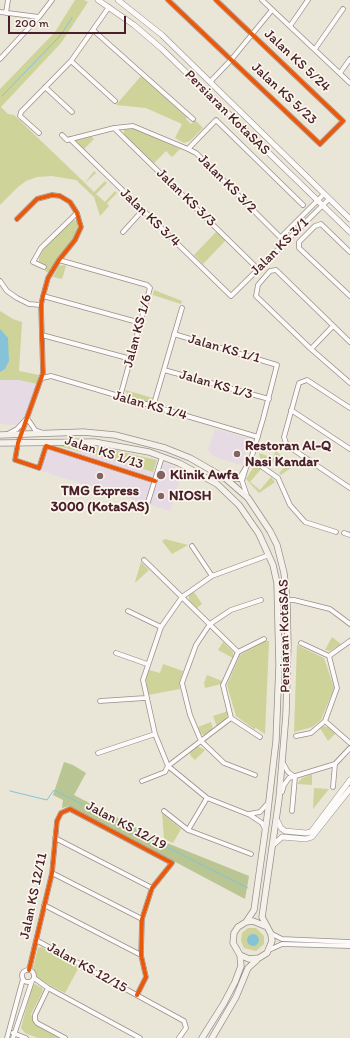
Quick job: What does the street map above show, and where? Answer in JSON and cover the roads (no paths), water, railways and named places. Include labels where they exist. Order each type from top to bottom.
[{"type":"main road","name":"Persiaran KotaSAS","points":[[3,435],[83,432],[104,433],[136,440],[184,455],[225,478],[248,498],[263,518],[277,546],[284,573],[287,600],[286,714],[283,761],[277,820],[262,913],[262,921],[270,933]]},
{"type":"main road","name":"Persiaran KotaSAS","points":[[0,443],[94,442],[135,448],[179,463],[206,478],[232,497],[252,523],[269,555],[275,574],[279,601],[279,665],[276,734],[269,802],[254,910],[246,922],[238,927],[234,936],[234,946],[240,955],[241,966],[235,982],[221,1008],[202,1038]]},
{"type":"main road","points":[[246,922],[256,921],[265,926]]},
{"type":"main road","points":[[212,1038],[236,997],[250,966],[269,950],[272,941],[270,933]]},
{"type":"main road","points":[[240,955],[249,959],[259,958]]},
{"type":"street","points":[[6,13],[8,0]]},
{"type":"street","points":[[0,59],[39,17],[52,0]]},
{"type":"street","name":"Persiaran KotaSAS","points":[[98,0],[134,25],[162,49],[316,201],[350,232]]},
{"type":"street","name":"Persiaran KotaSAS","points":[[118,0],[150,24],[350,220]]},
{"type":"street","name":"Jalan KS 5/23","points":[[168,0],[320,144]]},
{"type":"street","name":"Jalan KS 5/24","points":[[216,0],[343,120],[320,144]]},
{"type":"street","points":[[262,0],[350,83]]},
{"type":"street","points":[[290,26],[308,0]]},
{"type":"street","points":[[39,133],[20,116],[21,112],[71,61],[109,7]]},
{"type":"street","points":[[315,50],[343,9]]},
{"type":"street","points":[[210,82],[232,60],[272,10]]},
{"type":"street","points":[[0,12],[39,17]]},
{"type":"street","points":[[93,30],[193,119]]},
{"type":"street","points":[[0,50],[7,51]]},
{"type":"street","points":[[340,73],[350,59]]},
{"type":"street","points":[[71,61],[115,102]]},
{"type":"street","points":[[45,87],[72,112]]},
{"type":"street","points":[[188,149],[216,120],[304,205]]},
{"type":"street","name":"Jalan KS 3/2","points":[[70,139],[114,128],[137,126],[188,149],[196,153],[285,242]]},
{"type":"street","name":"Jalan KS 3/3","points":[[114,128],[258,269]]},
{"type":"street","points":[[62,136],[67,140],[70,139]]},
{"type":"street","name":"Jalan KS 3/4","points":[[70,139],[231,296]]},
{"type":"street","points":[[17,219],[37,199],[52,194],[65,198],[77,213],[80,222],[79,232],[58,260],[48,278],[41,305],[42,378],[18,443]]},
{"type":"street","name":"Jalan KS 3/1","points":[[281,237],[324,194]]},
{"type":"street","name":"Jalan KS 3/1","points":[[231,296],[329,199]]},
{"type":"street","points":[[123,232],[143,210]]},
{"type":"street","points":[[44,267],[33,262],[41,248],[77,213]]},
{"type":"street","points":[[350,252],[321,224],[315,226],[299,242],[299,248],[350,296]]},
{"type":"street","name":"Jalan KS 1/6","points":[[58,260],[147,285],[150,291],[120,397]]},
{"type":"street","points":[[350,342],[276,270],[270,271],[258,285],[256,296],[311,349],[350,383]]},
{"type":"street","points":[[0,281],[7,291],[17,298],[32,304],[41,305]]},
{"type":"street","points":[[43,296],[141,324]]},
{"type":"street","points":[[154,407],[182,308]]},
{"type":"street","points":[[311,349],[333,326]]},
{"type":"street","name":"Jalan KS 1/1","points":[[174,334],[273,363],[277,366],[269,399]]},
{"type":"street","points":[[42,335],[131,359]]},
{"type":"street","name":"Jalan KS 1/3","points":[[164,370],[269,399]]},
{"type":"street","name":"Jalan KS 1/4","points":[[42,378],[51,376],[258,437]]},
{"type":"street","points":[[350,408],[307,380],[299,383],[284,437],[286,443],[350,488]]},
{"type":"street","points":[[248,498],[242,481],[258,437],[269,399]]},
{"type":"street","points":[[291,410],[350,449]]},
{"type":"street","points":[[27,418],[35,430],[47,433]]},
{"type":"street","points":[[3,435],[17,429],[27,418]]},
{"type":"street","name":"Jalan KS 1/13","points":[[18,443],[15,460],[39,468],[46,446],[154,481]]},
{"type":"street","points":[[148,502],[162,457]]},
{"type":"street","points":[[250,459],[278,478],[290,505],[305,522],[336,532]]},
{"type":"street","points":[[225,478],[238,479],[246,468]]},
{"type":"street","points":[[344,533],[350,535]]},
{"type":"street","points":[[192,546],[212,576]]},
{"type":"street","points":[[265,830],[262,823],[247,814],[207,798],[168,766],[155,734],[145,698],[142,680],[161,627],[182,597],[212,576],[269,555]]},
{"type":"street","points":[[144,560],[238,652]]},
{"type":"street","points":[[255,775],[224,763],[201,741],[190,715],[182,683],[196,646],[210,624],[231,610],[261,600]]},
{"type":"street","points":[[279,601],[298,601],[330,609],[350,624]]},
{"type":"street","points":[[128,611],[161,627]]},
{"type":"street","points":[[260,737],[231,718],[223,685],[238,652],[264,639]]},
{"type":"street","points":[[329,656],[350,641]]},
{"type":"street","points":[[301,643],[329,656]]},
{"type":"street","points":[[116,653],[147,664]]},
{"type":"street","points":[[296,736],[311,732],[325,721],[337,688],[329,656]]},
{"type":"street","points":[[100,701],[145,698]]},
{"type":"street","points":[[142,781],[165,772],[168,766],[231,718]]},
{"type":"street","points":[[325,721],[350,743]]},
{"type":"street","points":[[98,753],[155,734]]},
{"type":"street","points":[[279,799],[286,780],[335,764],[350,748]]},
{"type":"street","points":[[283,761],[286,771],[295,777]]},
{"type":"street","points":[[333,787],[335,764]]},
{"type":"street","points":[[292,811],[295,777]]},
{"type":"street","points":[[277,820],[280,828],[285,831],[310,833],[350,780]]},
{"type":"street","points":[[273,845],[277,839],[282,837],[306,839],[312,837],[350,789]]},
{"type":"street","points":[[188,830],[207,798]]},
{"type":"street","points":[[247,814],[260,812],[269,802]]},
{"type":"street","name":"Jalan KS 12/11","points":[[7,1038],[24,973],[29,970],[52,873],[57,820],[61,813],[70,809]]},
{"type":"street","name":"Jalan KS 12/19","points":[[70,809],[172,863],[152,888]]},
{"type":"street","points":[[164,811],[188,830],[251,854]]},
{"type":"street","points":[[56,838],[152,888],[142,919],[141,955],[146,977],[137,995]]},
{"type":"street","points":[[52,873],[142,919]]},
{"type":"street","points":[[44,905],[141,955]]},
{"type":"street","points":[[270,933],[282,939],[350,942]]},
{"type":"street","name":"Jalan KS 12/15","points":[[36,940],[180,1018],[186,1024],[186,1028],[179,1038]]},
{"type":"street","points":[[269,950],[276,945],[282,944],[350,946]]},
{"type":"street","points":[[14,1036],[33,980],[33,972],[29,970]]},
{"type":"street","points":[[23,979],[26,982],[33,980],[140,1038]]},
{"type":"street","points":[[48,988],[37,1010],[35,1020],[37,1023],[65,1038]]},
{"type":"street","points":[[9,1032],[14,1036],[26,1038]]},
{"type":"water","points":[[0,329],[8,338],[9,361],[5,369],[0,372]]},
{"type":"water","points":[[253,934],[257,936],[259,940],[257,944],[253,946],[249,944],[247,940],[249,936]]},
{"type":"waterway","points":[[2,96],[60,36],[72,18]]},
{"type":"waterway","points":[[10,791],[47,800],[54,790],[248,888]]},
{"type":"place","name":"Restoran Al-Q Nasi Kandar","points":[[237,454]]},
{"type":"place","name":"Klinik Awfa","points":[[161,475]]},
{"type":"place","name":"TMG Express 3000 (KotaSAS)","points":[[100,476]]},
{"type":"place","name":"NIOSH","points":[[161,496]]}]
